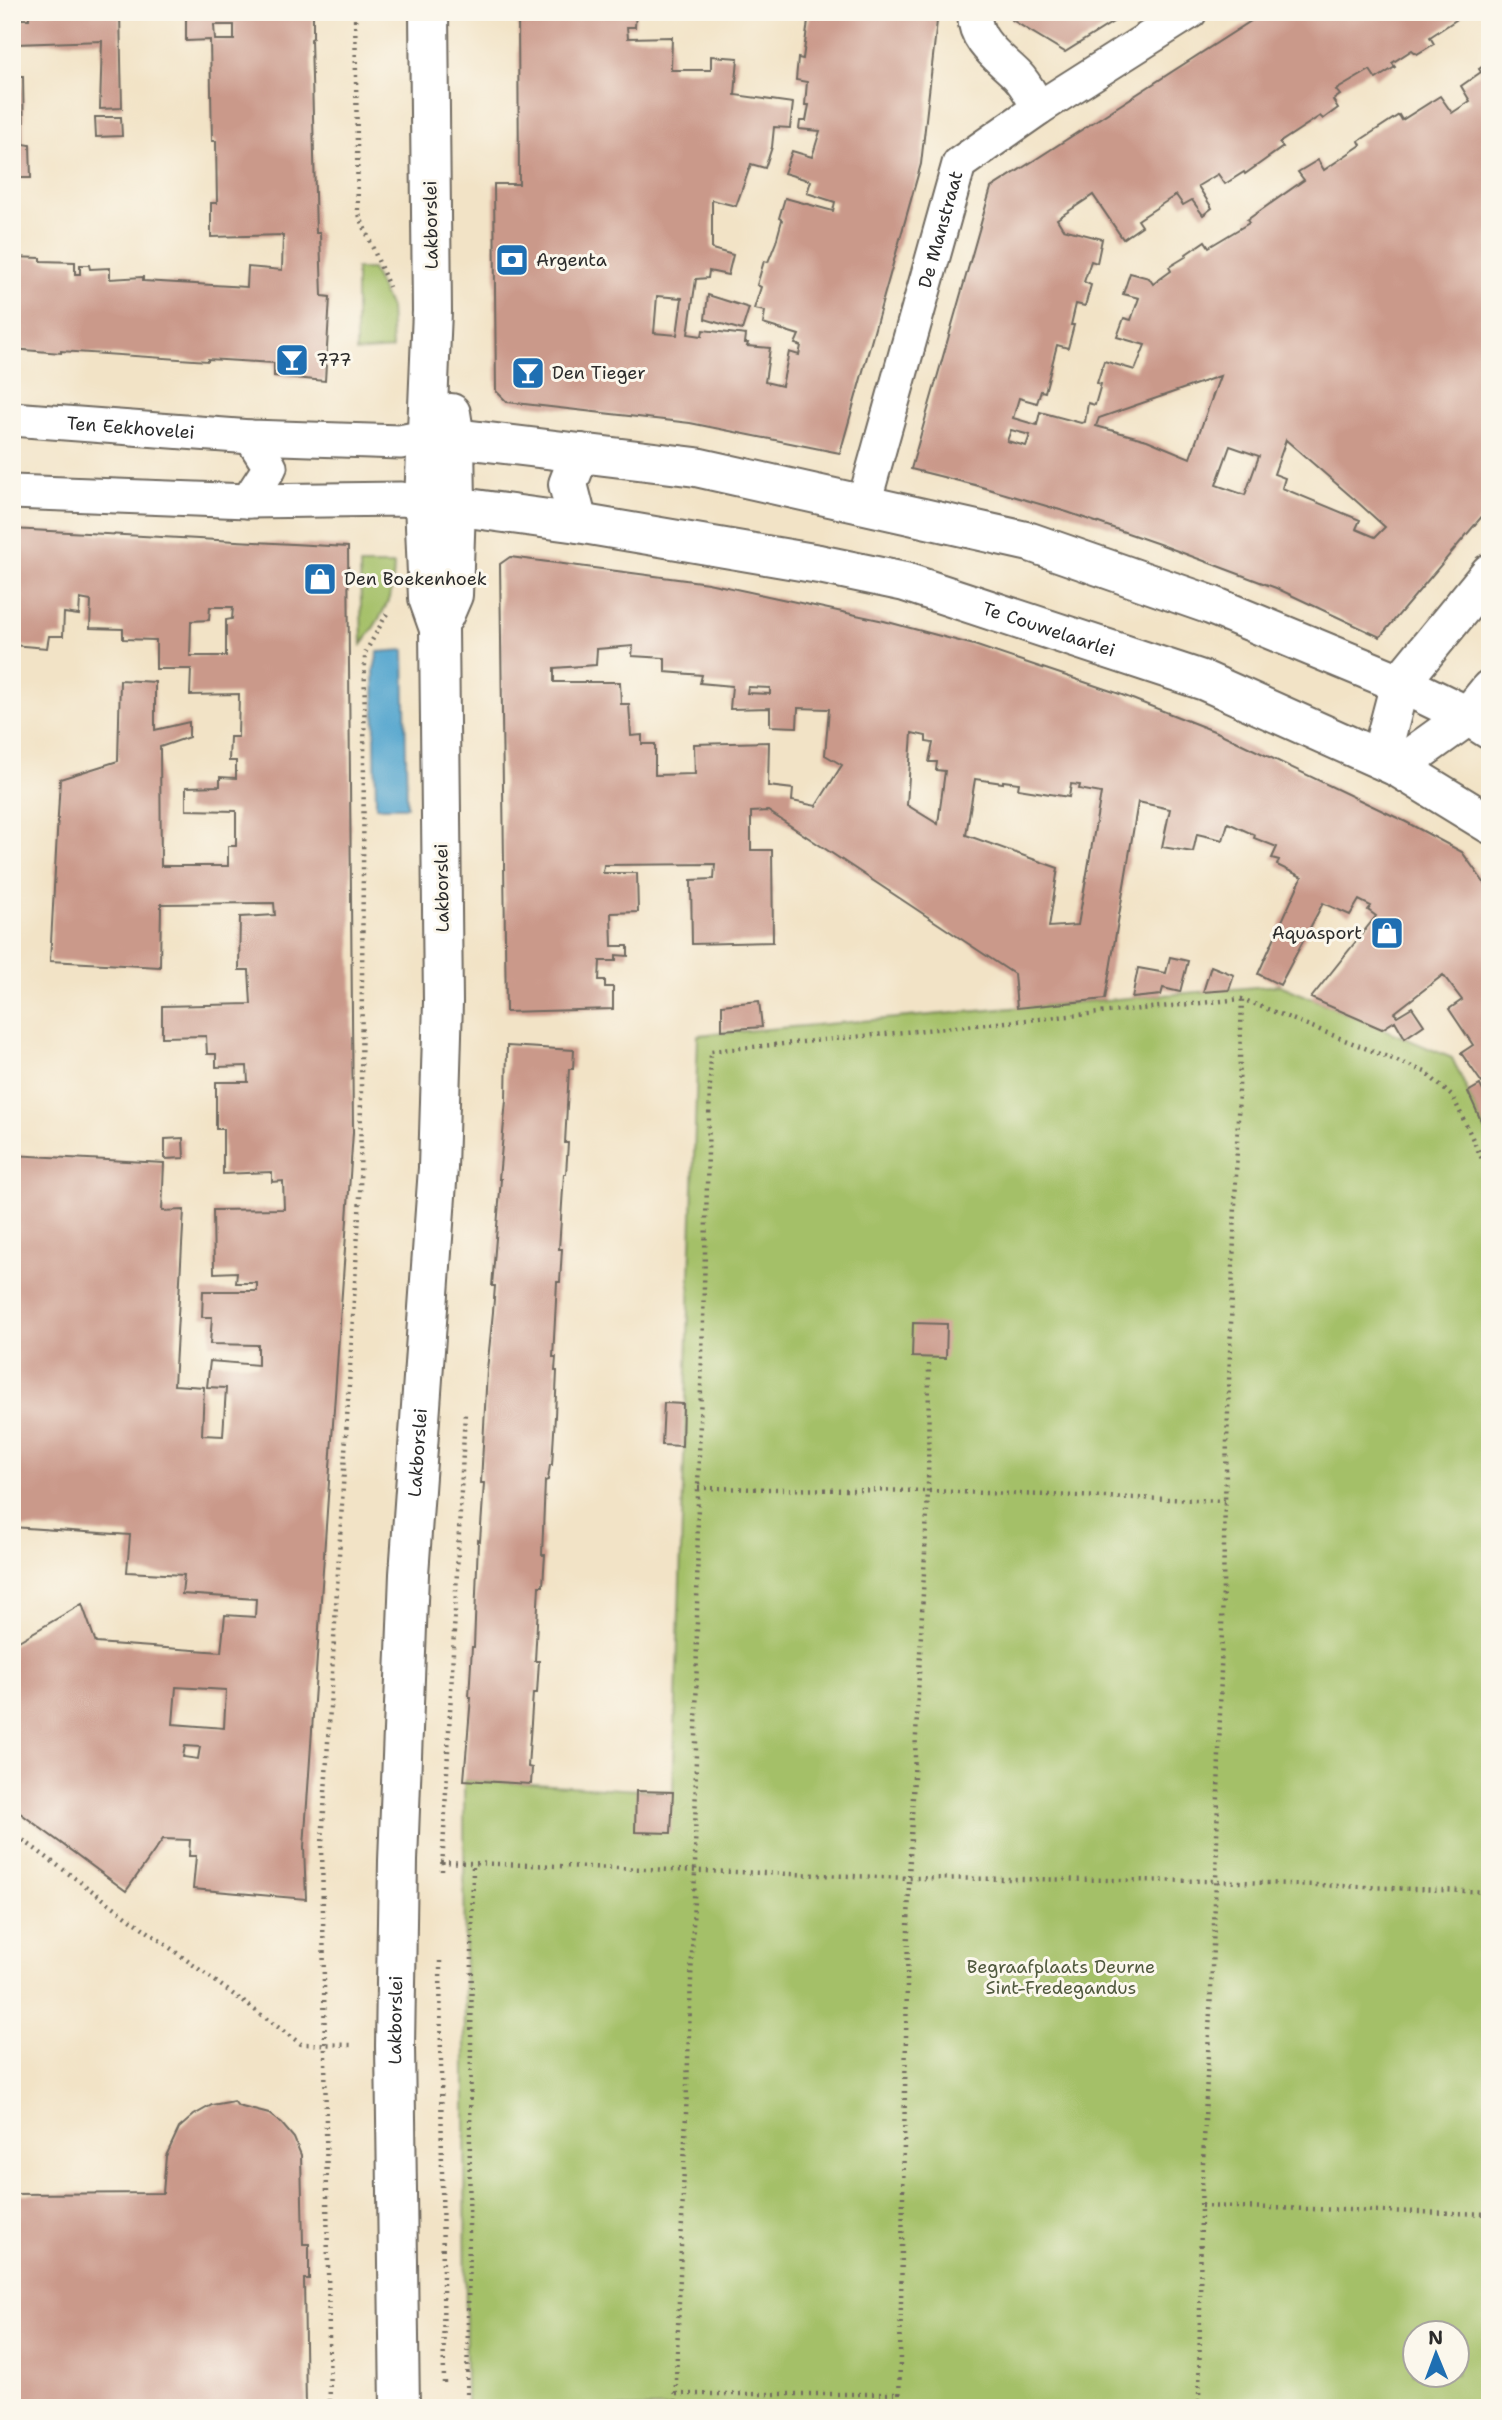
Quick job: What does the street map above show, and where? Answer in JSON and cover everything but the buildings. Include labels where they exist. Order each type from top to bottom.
[{"type":"street","name":"Lakborslei","points":[[400,2408],[395,2046],[398,1861],[409,1574],[438,1168],[443,1002],[439,629],[428,598],[440,504],[440,437],[432,311],[429,12]]},
{"type":"street","points":[[975,12],[974,22],[991,52],[1019,77],[1039,108]]},
{"type":"street","name":"De Manstraat","points":[[864,503],[958,164],[1039,108],[1191,12]]},
{"type":"street","name":"Ten Eekhovelei","points":[[12,418],[251,437],[400,442],[440,437]]},
{"type":"street","points":[[248,501],[270,467],[251,437]]},
{"type":"street","points":[[440,437],[696,467],[1030,542],[1211,605],[1400,684],[1482,711]]},
{"type":"street","points":[[578,523],[568,484],[580,453]]},
{"type":"street","points":[[12,492],[248,501],[401,499],[440,504]]},
{"type":"street","name":"Te Couwelaarlei","points":[[440,504],[578,523],[819,564],[905,582],[1205,681],[1389,763],[1490,824]]},
{"type":"street","points":[[1389,763],[1400,684],[1490,573]]},
{"type":"street","points":[[1389,763],[1482,711]]},
{"type":"path","points":[[355,12],[358,212],[391,292]]},
{"type":"path","points":[[330,2408],[322,1843],[360,1197],[365,653],[394,601]]},
{"type":"path","points":[[675,2408],[695,1872],[698,1488],[711,1051],[1242,999],[1425,1072],[1453,1097],[1490,1176]]},
{"type":"path","points":[[1199,2408],[1201,2206],[1216,1881],[1225,1501],[1242,999]]},
{"type":"path","points":[[899,2408],[909,1878],[928,1491],[929,1364]]},
{"type":"path","points":[[698,1488],[928,1491],[1225,1501]]},
{"type":"path","points":[[12,1832],[301,2045],[324,2045]]},
{"type":"path","points":[[398,1861],[909,1878],[1216,1881],[1490,1892]]},
{"type":"path","points":[[467,2408],[473,1862]]},
{"type":"path","points":[[441,1994],[444,2394]]},
{"type":"path","points":[[1201,2206],[1490,2214]]},
{"type":"path","points":[[676,2394],[899,2394]]},
{"type":"green space","points":[[356,269],[372,269],[390,308],[392,349],[356,352]]},
{"type":"green space","points":[[360,565],[394,565],[389,599],[362,645]]},
{"type":"green space","name":"Begraafplaats Deurne Sint-Fredegandus","points":[[1280,985],[1452,1058],[1490,1139],[1490,2408],[466,2408],[464,1780],[673,1792],[698,1035]]},
{"type":"water","points":[[404,650],[407,807],[376,807],[374,670],[378,652]]},
{"type":"place","name":"Argenta","points":[[512,260]]},
{"type":"place","name":"777","points":[[292,360]]},
{"type":"place","name":"Den Tieger","points":[[528,373]]},
{"type":"place","name":"Den Boekenhoek","points":[[320,579]]},
{"type":"place","name":"Aquasport","points":[[1387,933]]}]
